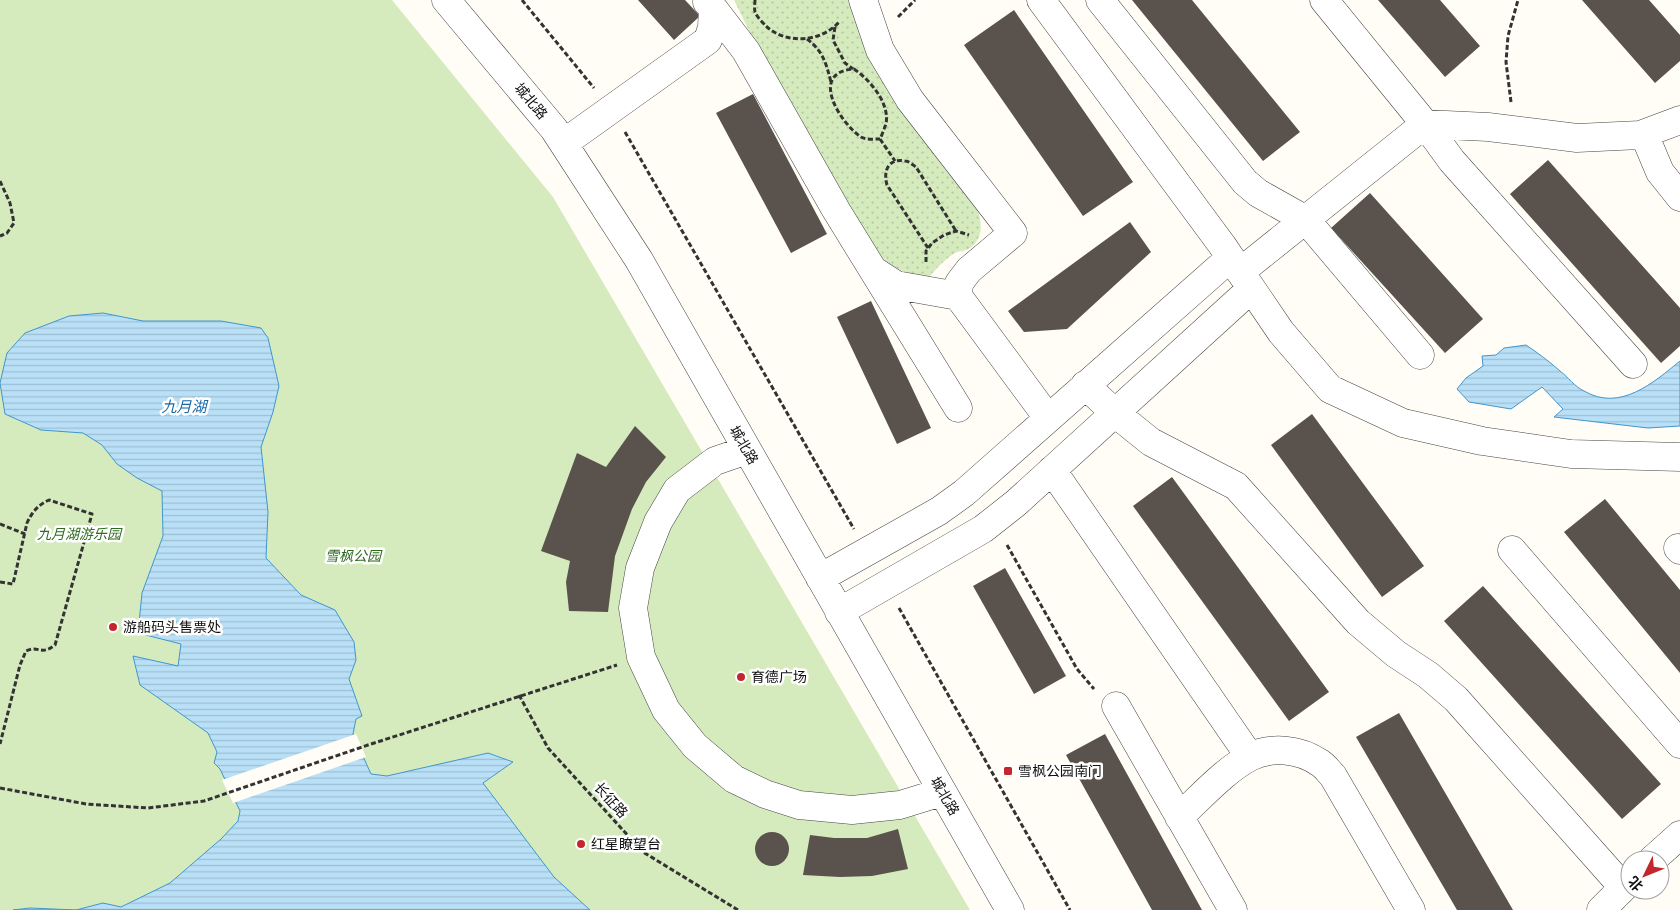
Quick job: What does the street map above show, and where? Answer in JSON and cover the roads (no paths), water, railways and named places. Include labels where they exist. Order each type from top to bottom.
[{"type":"street","name":"城北路","points":[[446,0],[554,129],[638,260],[1010,910]]},
{"type":"street","points":[[863,0],[880,50],[910,100],[1013,233],[969,270],[959,283],[958,296],[1048,418]]},
{"type":"street","points":[[1041,0],[1281,332],[1330,389],[1403,423],[1482,441],[1571,454],[1680,457]]},
{"type":"street","points":[[1100,0],[1245,182],[1258,193],[1306,220],[1420,355]]},
{"type":"street","points":[[1324,0],[1425,124],[1452,161],[1633,364]]},
{"type":"street","points":[[708,40],[712,27],[709,4]]},
{"type":"street","points":[[709,4],[746,51],[832,202],[958,408]]},
{"type":"street","points":[[564,143],[708,40],[726,40],[746,51]]},
{"type":"street","points":[[820,578],[939,511],[964,493],[1086,386],[1240,273],[1425,124],[1488,127],[1577,138],[1644,134],[1680,120]]},
{"type":"street","points":[[1644,134],[1660,172],[1680,196]]},
{"type":"street","points":[[876,272],[896,285],[958,296]]},
{"type":"street","points":[[839,612],[982,529],[1016,503],[1115,413],[1240,273]]},
{"type":"street","points":[[1086,386],[1115,413],[1152,442],[1236,486],[1358,622],[1396,654],[1428,675],[1456,699],[1620,876]]},
{"type":"street","points":[[747,450],[714,462],[677,490],[658,522],[640,568],[633,608],[641,657],[666,710],[695,746],[734,779],[765,794],[799,805],[852,810],[900,805],[942,792]]},
{"type":"street","points":[[1052,470],[1250,757]]},
{"type":"street","points":[[1512,550],[1680,744]]},
{"type":"street","points":[[1116,706],[1233,910]]},
{"type":"street","points":[[1180,816],[1226,774],[1250,757],[1270,750],[1290,750],[1306,755],[1320,763],[1333,776],[1410,910]]},
{"type":"street","points":[[1663,850],[1679,836]]},
{"type":"street","points":[[1600,910],[1620,891]]},
{"type":"water","name":"九月湖","points":[[103,313],[143,321],[221,321],[261,328],[268,338],[279,386],[273,412],[261,447],[268,512],[266,558],[301,595],[335,610],[354,642],[356,660],[349,679],[362,716],[356,719],[353,734],[371,774],[387,776],[488,753],[513,762],[483,783],[554,877],[590,910],[76,910],[103,903],[121,907],[170,883],[221,839],[238,821],[240,811],[220,769],[214,763],[217,752],[208,733],[140,685],[133,656],[178,666],[181,644],[138,633],[142,593],[163,536],[162,491],[137,478],[117,464],[102,445],[83,433],[41,430],[5,414],[0,383],[7,353],[25,333],[69,316]]},
{"type":"water","points":[[1526,345],[1581,389],[1597,397],[1623,397],[1635,392],[1659,378],[1680,361],[1680,426],[1648,428],[1554,417],[1563,409],[1542,387],[1511,409],[1469,402],[1457,389],[1466,378],[1483,366],[1482,356],[1496,355],[1504,348]]},
{"type":"water","points":[[30,908],[76,910],[13,910]]},
{"type":"place","name":"游船码头售票处","points":[[113,627]]},
{"type":"place","name":"育德广场","points":[[741,677]]},
{"type":"place","name":"雪枫公园南门","points":[[1008,771]]},
{"type":"place","name":"红星瞭望台","points":[[581,844]]},
{"type":"park label","name":"九月湖游乐园","points":[[79,534]]},
{"type":"park label","name":"雪枫公园","points":[[353,556]]}]
